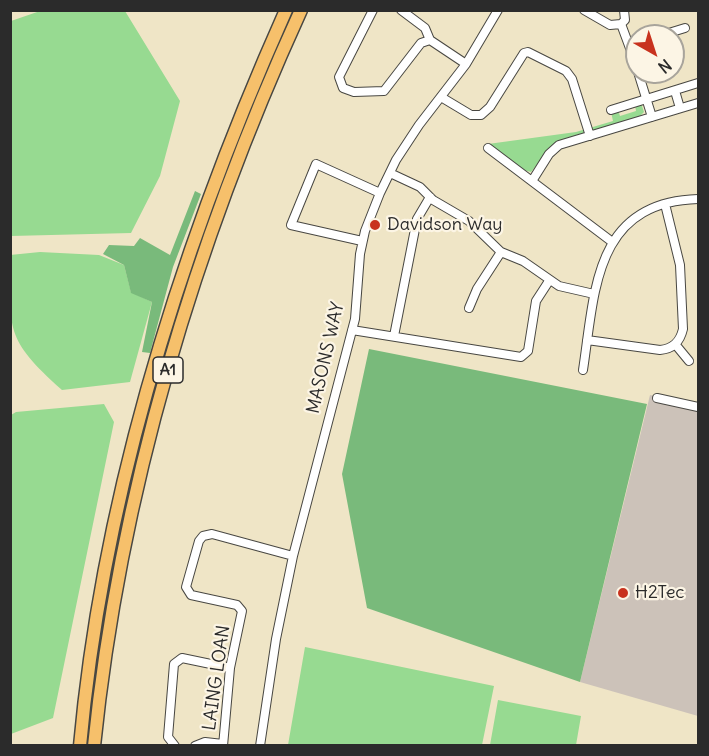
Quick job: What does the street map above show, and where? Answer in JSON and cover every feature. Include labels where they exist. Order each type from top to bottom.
[{"type":"highway","name":"A1","points":[[80,746],[96,627],[112,543],[157,357],[176,293],[215,182],[286,10]]},
{"type":"highway","name":"A1","points":[[93,746],[110,624],[123,556],[172,353],[230,179],[301,10]]},
{"type":"street","points":[[373,10],[339,77],[343,88],[354,92],[384,91],[411,60],[421,43],[430,40]]},
{"type":"street","points":[[401,10],[425,28],[430,40],[466,64]]},
{"type":"street","name":"MASONS WAY","points":[[260,746],[276,639],[293,556],[352,330],[362,242],[380,192],[390,172],[410,138],[466,64],[498,10]]},
{"type":"street","points":[[584,10],[610,25],[621,24],[625,20],[624,10]]},
{"type":"street","points":[[621,24],[625,30]]},
{"type":"street","points":[[441,98],[471,115],[481,115],[490,107],[524,53],[528,52],[566,71],[572,78],[590,136]]},
{"type":"street","points":[[610,110],[699,83]]},
{"type":"street","points":[[642,84],[652,117]]},
{"type":"street","points":[[675,91],[680,108]]},
{"type":"street","points":[[532,181],[555,148],[699,103]]},
{"type":"street","points":[[488,148],[611,241]]},
{"type":"street","points":[[362,242],[291,225],[315,165],[321,164],[380,192]]},
{"type":"street","points":[[390,172],[420,187],[430,197],[469,221],[501,252],[523,261],[549,281],[559,286],[594,294]]},
{"type":"street","points":[[394,336],[417,219],[430,197]]},
{"type":"street","points":[[583,370],[594,294],[601,262],[611,241],[637,216],[665,204],[699,199]]},
{"type":"street","points":[[587,340],[660,350],[675,344],[683,329],[680,265],[665,204]]},
{"type":"street","points":[[469,308],[477,289],[501,252]]},
{"type":"street","points":[[352,330],[520,357],[528,351],[536,301],[549,281]]},
{"type":"street","points":[[675,344],[689,361]]},
{"type":"street","points":[[657,398],[699,407]]},
{"type":"street","name":"LAING LOAN","points":[[223,745],[230,668],[242,611],[237,605],[191,595],[187,591],[186,587],[199,541],[203,536],[212,534],[293,556]]},
{"type":"street","points":[[175,746],[170,743],[168,737],[174,664],[183,658],[230,668]]},
{"type":"street","points":[[195,746],[205,742],[223,745]]},
{"type":"shaded area","points":[[650,395],[698,406],[698,716],[580,682]]},
{"type":"green space","points":[[43,10],[125,11],[180,101],[160,176],[131,233],[11,236],[11,21]]},
{"type":"green space","points":[[641,103],[644,112],[638,118],[553,145],[531,172],[523,170],[488,144],[576,132],[613,121],[611,112],[618,110],[620,116],[636,111],[635,105]]},
{"type":"green space","points":[[195,191],[201,194],[173,267],[150,353],[142,352],[152,302],[131,293],[124,265],[103,254],[109,245],[134,246],[140,238],[170,255]]},
{"type":"green space","points":[[40,252],[99,255],[124,265],[131,292],[152,302],[130,382],[62,390],[29,358],[14,331],[11,317],[10,255]]},
{"type":"green space","points":[[369,349],[647,404],[580,682],[367,608],[342,474]]},
{"type":"green space","points":[[104,404],[114,422],[53,718],[11,734],[11,415],[16,412]]},
{"type":"green space","points":[[305,647],[494,686],[482,745],[288,745]]},
{"type":"green space","points":[[498,700],[581,716],[576,745],[490,745]]},
{"type":"place","name":"Davidson Way","points":[[375,225]]},
{"type":"place","name":"H2Tec","points":[[623,593]]}]
